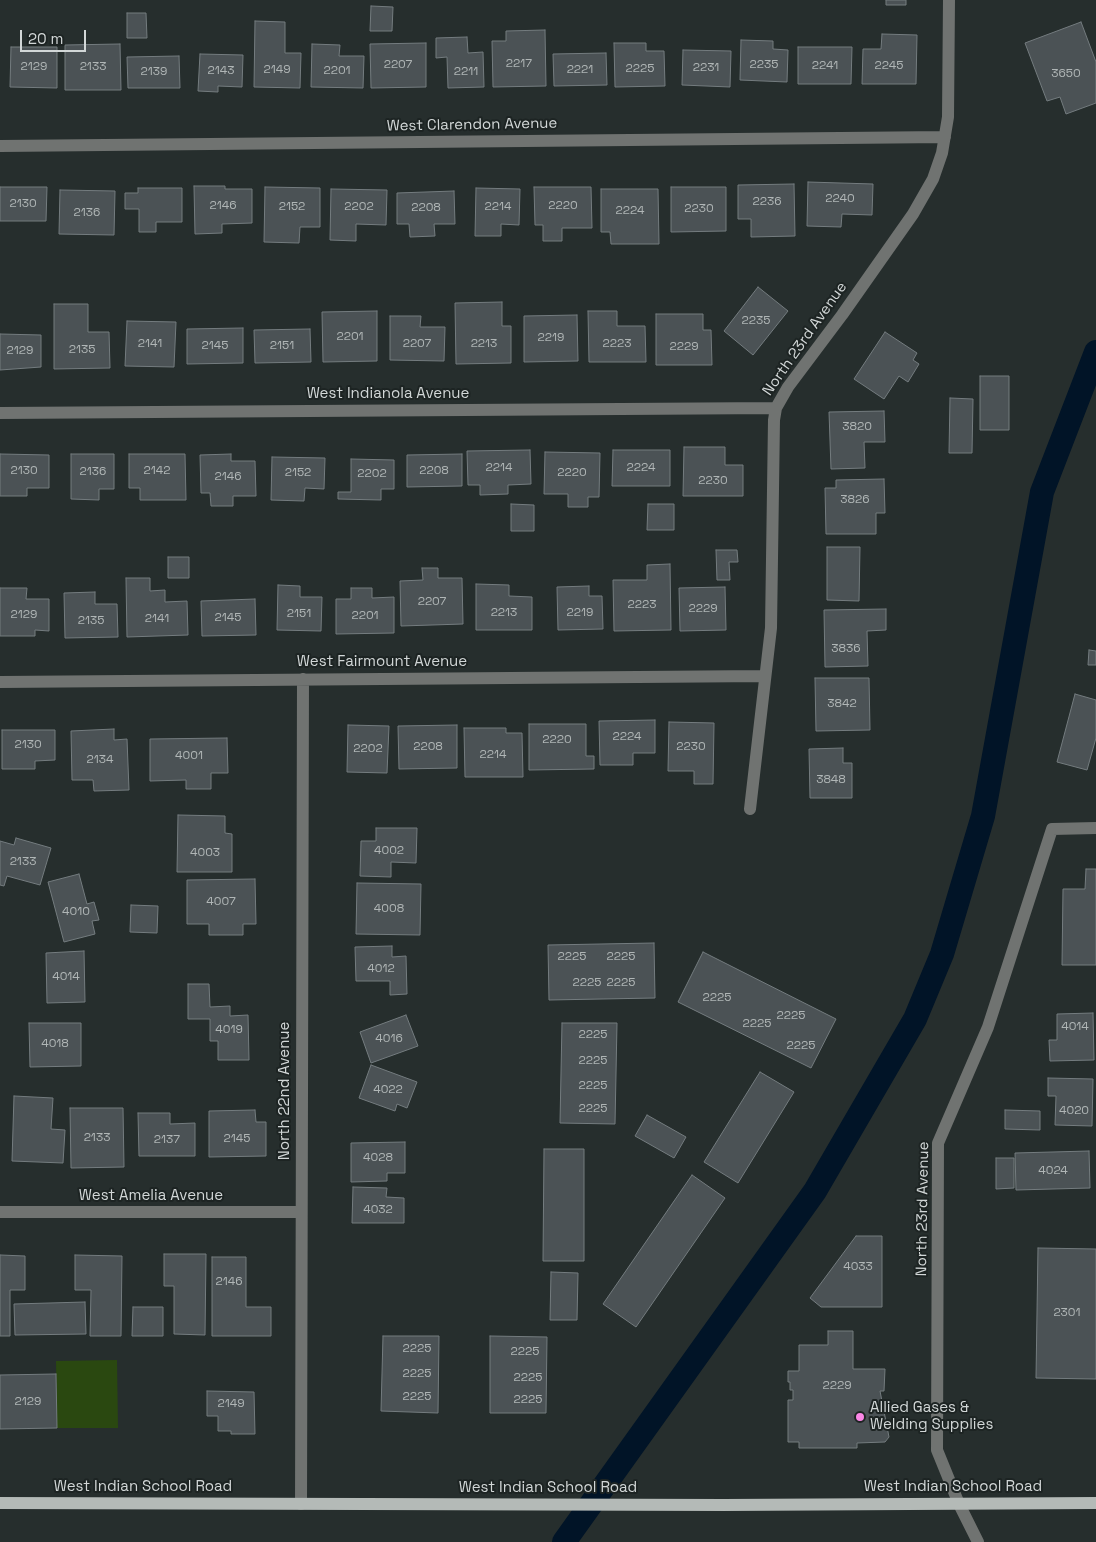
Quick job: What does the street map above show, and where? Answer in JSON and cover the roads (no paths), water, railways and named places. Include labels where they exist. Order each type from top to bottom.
[{"type":"main road","name":"West Indian School Road","points":[[0,1503],[626,1505],[1096,1502]]},
{"type":"street","name":"North 23rd Avenue","points":[[750,809],[771,628],[774,420],[776,408],[788,387],[842,315],[926,195],[942,153],[948,117],[950,0]]},
{"type":"street","name":"West Clarendon Avenue","points":[[0,146],[945,137]]},
{"type":"street","name":"West Indianola Avenue","points":[[0,413],[776,408]]},
{"type":"street","name":"West Fairmount Avenue","points":[[0,682],[765,676]]},
{"type":"street","name":"North 22nd Avenue","points":[[301,1504],[304,679]]},
{"type":"street","name":"North 23rd Avenue","points":[[978,1542],[959,1504],[937,1450],[938,1143],[988,1027],[1052,829],[1096,828]]},
{"type":"street","name":"West Amelia Avenue","points":[[0,1212],[301,1212]]},
{"type":"waterway","points":[[564,1542],[815,1191],[915,1019],[942,954],[983,816],[1042,492],[1096,352]]},
{"type":"place","name":"Allied Gases & Welding Supplies","points":[[860,1417]]}]
